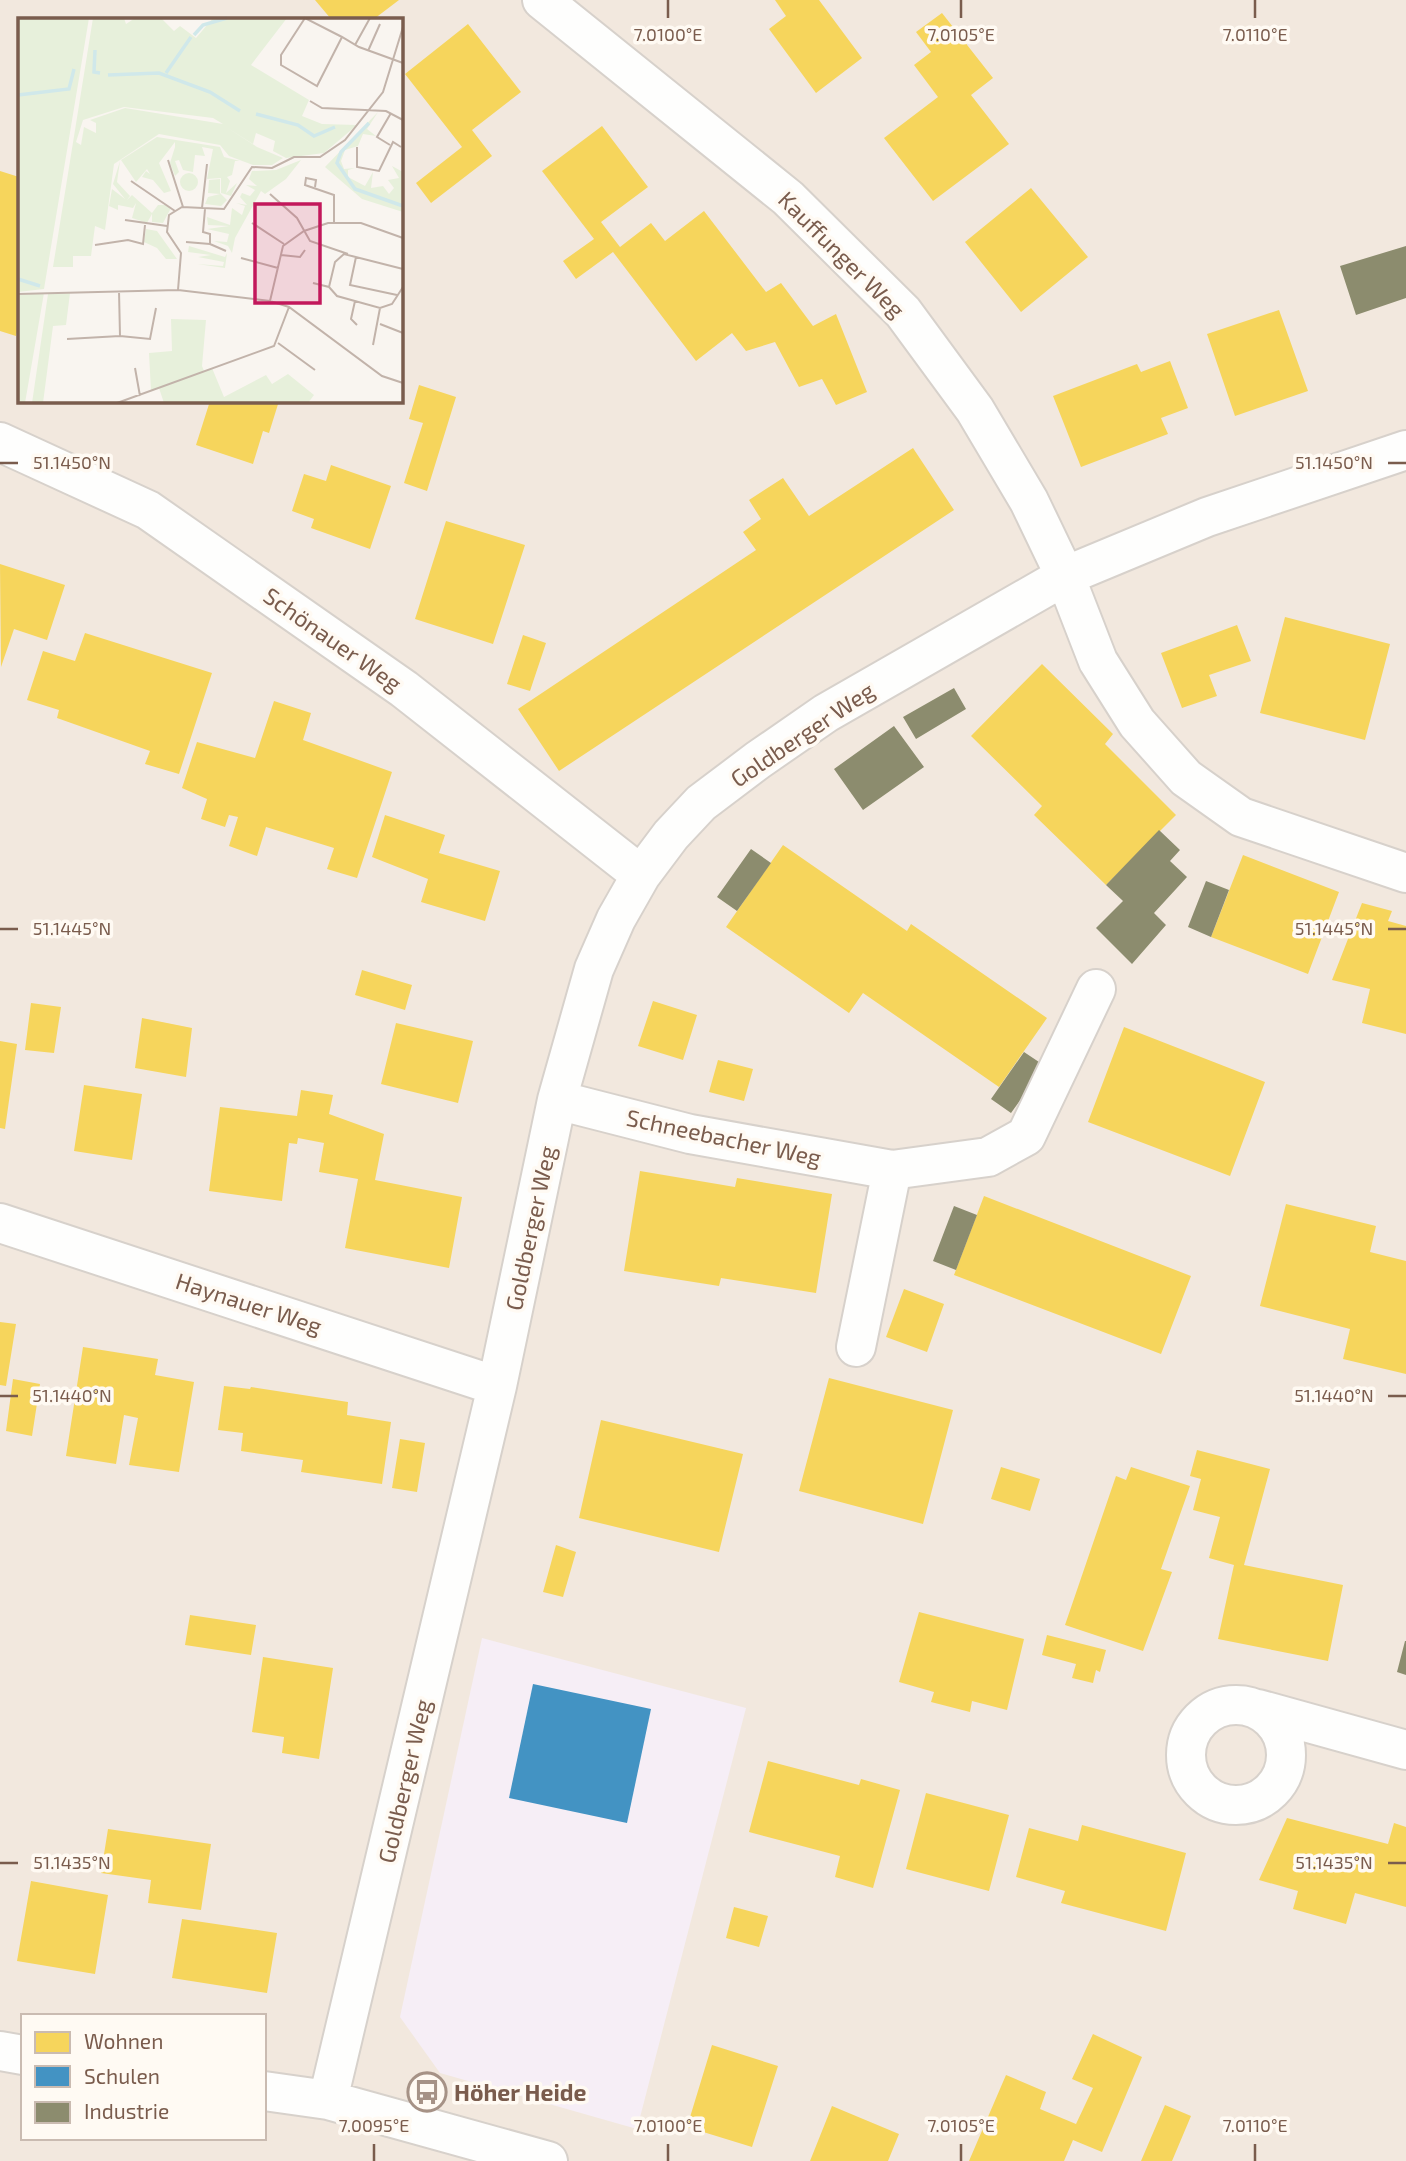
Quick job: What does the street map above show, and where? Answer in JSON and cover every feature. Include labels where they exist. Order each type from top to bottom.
[{"type":"street","name":"Kauffunger Weg","points":[[541,0],[788,198],[903,312],[975,410],[1029,501],[1065,576]]},
{"type":"street","name":"Schönauer Weg","points":[[0,442],[148,510],[404,688],[641,875]]},
{"type":"street","name":"Goldberger Weg","points":[[328,2101],[497,1386],[557,1100],[594,968],[615,919],[641,875],[671,835],[701,803],[758,760],[826,713],[1065,576],[1207,517],[1406,450]]},
{"type":"street","points":[[1065,576],[1098,661],[1137,723],[1186,778],[1241,817],[1406,873]]},
{"type":"street","name":"Schneebacher Weg","points":[[557,1100],[690,1134],[892,1170],[988,1157],[1026,1136],[1096,989]]},
{"type":"street","points":[[856,1347],[892,1170]]},
{"type":"street","name":"Haynauer Weg","points":[[0,1223],[497,1386]]},
{"type":"street","points":[[1258,1709],[1406,1750]]},
{"type":"street","points":[[0,2052],[21,2055]]},
{"type":"street","points":[[266,2091],[328,2101],[548,2161]]},
{"type":"shaded area","points":[[0,0],[1406,0],[1406,2161],[0,2161]]},
{"type":"shaded area","points":[[482,1638],[746,1708],[637,2129],[440,2073],[400,2017]]},
{"type":"building: Wohnen","points":[[315,0],[399,0],[375,18],[330,18]]},
{"type":"building: Wohnen","points":[[775,0],[819,0],[862,58],[816,93],[769,29],[786,16]]},
{"type":"building: Wohnen","points":[[942,13],[993,78],[971,95],[1009,144],[933,201],[884,138],[938,97],[914,65],[931,52],[916,32]]},
{"type":"building: Wohnen","points":[[468,24],[521,92],[472,130],[492,156],[431,203],[416,183],[462,147],[405,74]]},
{"type":"building: Wohnen","points":[[602,126],[648,187],[601,222],[620,247],[651,223],[665,241],[704,211],[766,292],[781,283],[813,326],[836,314],[867,392],[836,405],[822,379],[799,387],[775,342],[746,351],[732,333],[696,361],[613,252],[576,279],[563,261],[594,239],[542,171]]},
{"type":"building: Wohnen","points":[[0,171],[18,177],[18,328],[16,336],[0,331]]},
{"type":"building: Wohnen","points":[[1031,188],[1088,257],[1021,312],[965,242]]},
{"type":"building: Wohnen","points":[[1279,310],[1308,391],[1235,416],[1207,334]]},
{"type":"building: Wohnen","points":[[1170,361],[1188,408],[1161,418],[1168,434],[1081,467],[1053,396],[1137,364],[1141,372]]},
{"type":"building: Wohnen","points":[[419,385],[456,397],[427,491],[404,483],[423,423],[409,419]]},
{"type":"building: Wohnen","points":[[210,402],[279,402],[269,433],[263,431],[253,464],[196,445]]},
{"type":"building: Wohnen","points":[[913,448],[954,510],[559,771],[518,709],[756,550],[743,532],[761,519],[749,500],[783,478],[809,516]]},
{"type":"building: Wohnen","points":[[331,465],[391,486],[370,549],[311,528],[314,519],[292,511],[304,474],[326,481]]},
{"type":"building: Wohnen","points":[[446,521],[525,545],[493,644],[415,619]]},
{"type":"building: Wohnen","points":[[0,564],[65,585],[47,640],[14,629],[1,667]]},
{"type":"building: Wohnen","points":[[1285,617],[1390,644],[1365,740],[1260,713]]},
{"type":"building: Wohnen","points":[[1237,625],[1251,661],[1209,675],[1217,696],[1182,708],[1161,653]]},
{"type":"building: Wohnen","points":[[85,633],[212,673],[179,774],[145,764],[150,751],[57,718],[59,710],[27,700],[43,651],[75,661]]},
{"type":"building: Wohnen","points":[[523,635],[546,643],[530,691],[507,684]]},
{"type":"building: Wohnen","points":[[1042,664],[1113,734],[1105,744],[1176,815],[1106,885],[1034,815],[1042,806],[971,736]]},
{"type":"building: Wohnen","points":[[274,701],[311,713],[303,740],[392,772],[357,878],[327,869],[334,848],[266,827],[257,856],[229,846],[238,817],[229,815],[225,827],[201,819],[207,799],[182,788],[197,742],[255,758]]},
{"type":"building: Wohnen","points":[[385,815],[445,835],[439,853],[500,871],[485,921],[421,902],[428,879],[372,857]]},
{"type":"building: Wohnen","points":[[783,845],[907,931],[911,924],[1047,1018],[999,1087],[863,993],[849,1013],[726,927]]},
{"type":"building: Wohnen","points":[[1243,855],[1339,892],[1308,974],[1211,937]]},
{"type":"building: Wohnen","points":[[1362,903],[1392,911],[1388,921],[1406,926],[1406,1034],[1362,1023],[1370,989],[1332,980]]},
{"type":"building: Wohnen","points":[[362,970],[412,985],[405,1010],[355,995]]},
{"type":"building: Wohnen","points":[[653,1001],[697,1015],[683,1060],[638,1046]]},
{"type":"building: Wohnen","points":[[31,1003],[61,1007],[54,1053],[25,1050]]},
{"type":"building: Wohnen","points":[[142,1018],[192,1028],[186,1077],[135,1068]]},
{"type":"building: Wohnen","points":[[396,1023],[473,1041],[458,1103],[381,1084]]},
{"type":"building: Wohnen","points":[[1124,1027],[1265,1082],[1230,1176],[1088,1122]]},
{"type":"building: Wohnen","points":[[0,1041],[17,1044],[5,1129],[0,1128]]},
{"type":"building: Wohnen","points":[[718,1060],[753,1069],[744,1101],[709,1092]]},
{"type":"building: Wohnen","points":[[84,1085],[142,1094],[132,1160],[74,1151]]},
{"type":"building: Wohnen","points":[[301,1090],[333,1095],[329,1114],[384,1134],[375,1180],[462,1197],[449,1268],[345,1248],[358,1179],[319,1172],[324,1143],[298,1138],[297,1144],[289,1143],[282,1201],[209,1191],[220,1107],[297,1116]]},
{"type":"building: Wohnen","points":[[640,1171],[735,1187],[737,1178],[832,1194],[816,1293],[721,1278],[719,1286],[624,1271]]},
{"type":"building: Wohnen","points":[[984,1196],[1191,1276],[1161,1354],[954,1275]]},
{"type":"building: Wohnen","points":[[1286,1204],[1376,1226],[1370,1252],[1406,1261],[1406,1374],[1343,1359],[1350,1329],[1260,1306]]},
{"type":"building: Wohnen","points":[[904,1289],[944,1304],[927,1352],[886,1337]]},
{"type":"building: Wohnen","points":[[0,1322],[16,1324],[6,1386],[0,1385]]},
{"type":"building: Wohnen","points":[[83,1347],[158,1359],[155,1375],[194,1382],[179,1472],[129,1465],[138,1418],[124,1415],[116,1464],[66,1456]]},
{"type":"building: Wohnen","points":[[829,1378],[953,1410],[923,1524],[799,1491]]},
{"type":"building: Wohnen","points":[[13,1379],[40,1384],[32,1436],[6,1431]]},
{"type":"building: Wohnen","points":[[224,1386],[251,1387],[348,1402],[347,1415],[391,1422],[382,1484],[301,1472],[303,1460],[241,1451],[243,1433],[218,1430]]},
{"type":"building: Wohnen","points":[[601,1420],[743,1454],[719,1552],[579,1518]]},
{"type":"building: Wohnen","points":[[400,1439],[425,1443],[417,1492],[392,1488]]},
{"type":"building: Wohnen","points":[[1197,1450],[1270,1469],[1244,1565],[1343,1585],[1328,1661],[1218,1639],[1234,1565],[1209,1558],[1220,1517],[1193,1510],[1201,1479],[1190,1476]]},
{"type":"building: Wohnen","points":[[1001,1467],[1040,1479],[1030,1511],[991,1499]]},
{"type":"building: Wohnen","points":[[1131,1467],[1190,1486],[1161,1569],[1172,1572],[1143,1651],[1065,1625],[1116,1476],[1126,1480]]},
{"type":"building: Wohnen","points":[[556,1545],[576,1552],[563,1597],[543,1592]]},
{"type":"building: Wohnen","points":[[919,1612],[1024,1639],[1007,1710],[972,1701],[970,1712],[931,1702],[934,1692],[899,1682]]},
{"type":"building: Wohnen","points":[[190,1615],[256,1625],[251,1655],[185,1645]]},
{"type":"building: Wohnen","points":[[1047,1635],[1106,1650],[1100,1672],[1096,1670],[1093,1683],[1072,1678],[1076,1664],[1042,1655]]},
{"type":"building: Wohnen","points":[[263,1657],[333,1668],[319,1759],[282,1753],[284,1737],[252,1732]]},
{"type":"building: Wohnen","points":[[768,1761],[859,1785],[861,1779],[900,1790],[873,1888],[835,1877],[840,1856],[749,1832]]},
{"type":"building: Wohnen","points":[[926,1793],[1009,1815],[989,1891],[906,1869]]},
{"type":"building: Wohnen","points":[[1287,1818],[1388,1844],[1394,1823],[1406,1827],[1406,1907],[1355,1893],[1346,1924],[1293,1909],[1298,1891],[1259,1880]]},
{"type":"building: Wohnen","points":[[1082,1825],[1186,1853],[1166,1931],[1061,1903],[1065,1891],[1016,1877],[1029,1828],[1078,1841]]},
{"type":"building: Wohnen","points":[[108,1829],[211,1844],[201,1910],[148,1903],[151,1880],[101,1873]]},
{"type":"building: Wohnen","points":[[31,1881],[108,1895],[95,1974],[17,1961]]},
{"type":"building: Wohnen","points":[[734,1907],[768,1916],[759,1947],[726,1938]]},
{"type":"building: Wohnen","points":[[182,1919],[277,1933],[267,1993],[172,1978]]},
{"type":"building: Wohnen","points":[[1093,2034],[1142,2057],[1102,2152],[1073,2140],[1064,2161],[969,2161],[1006,2075],[1046,2092],[1040,2109],[1076,2124],[1093,2088],[1072,2079]]},
{"type":"building: Wohnen","points":[[712,2045],[778,2066],[752,2147],[687,2127]]},
{"type":"building: Wohnen","points":[[1165,2105],[1191,2116],[1172,2161],[1141,2161]]},
{"type":"building: Wohnen","points":[[832,2106],[899,2134],[888,2161],[810,2161]]},
{"type":"building: Schulen","points":[[533,1684],[651,1709],[627,1823],[509,1798]]},
{"type":"building: Industrie","points":[[1406,246],[1406,298],[1356,315],[1340,266]]},
{"type":"building: Industrie","points":[[954,688],[966,709],[916,739],[903,717]]},
{"type":"building: Industrie","points":[[894,726],[924,767],[863,810],[834,769]]},
{"type":"building: Industrie","points":[[1159,830],[1180,850],[1170,861],[1187,877],[1154,913],[1166,925],[1132,964],[1096,928],[1123,901],[1106,885]]},
{"type":"building: Industrie","points":[[751,849],[771,863],[737,911],[717,897]]},
{"type":"building: Industrie","points":[[1206,881],[1229,890],[1211,937],[1188,927]]},
{"type":"building: Industrie","points":[[1024,1052],[1045,1066],[1011,1113],[991,1099]]},
{"type":"building: Industrie","points":[[954,1206],[977,1215],[956,1270],[933,1261]]},
{"type":"building: Industrie","points":[[1406,1641],[1406,1675],[1397,1672]]},
{"type":"place","name":"Höher Heide","points":[[427,2092]]}]
